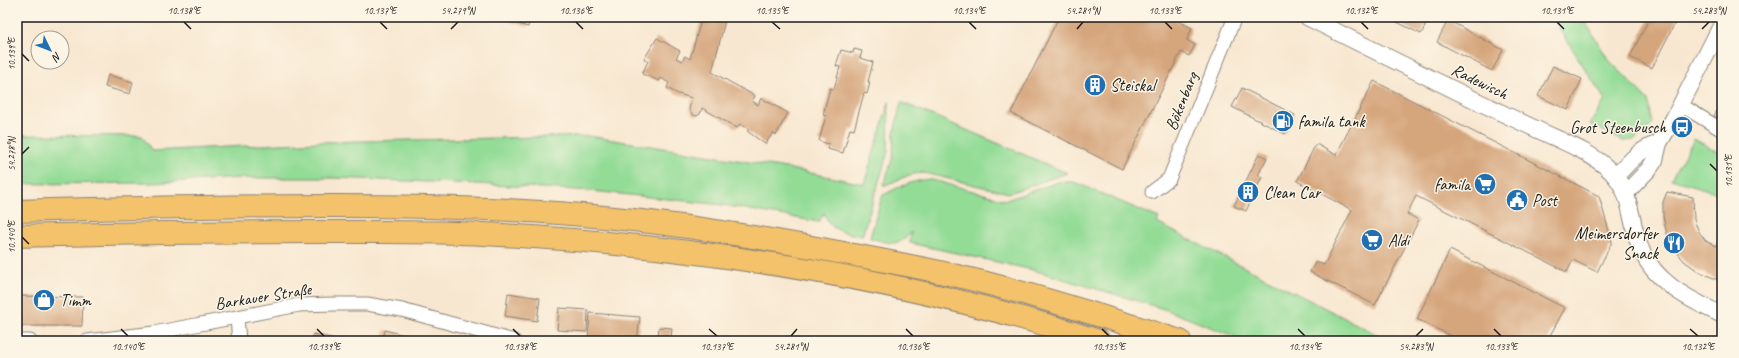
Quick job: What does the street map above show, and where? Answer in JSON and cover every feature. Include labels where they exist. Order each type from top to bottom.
[{"type":"highway","points":[[17,211],[246,206],[420,206],[507,210],[619,218],[678,225],[777,240],[911,266],[981,282],[1083,310],[1180,341]]},
{"type":"highway","points":[[17,236],[416,232],[482,234],[628,244],[773,265],[864,281],[981,307],[1099,341]]},
{"type":"street","name":"Bökenbarg","points":[[1152,192],[1168,179],[1235,17]]},
{"type":"street","name":"Radewisch","points":[[1315,19],[1512,118],[1583,150],[1616,176],[1626,193]]},
{"type":"street","points":[[1722,24],[1681,105],[1659,143],[1657,154],[1649,169],[1626,193],[1639,246],[1655,272],[1684,296],[1722,315]]},
{"type":"street","points":[[1681,105],[1722,130]]},
{"type":"street","points":[[1616,176],[1642,150],[1659,143]]},
{"type":"street","name":"Barkauer Straße","points":[[88,341],[154,333],[299,305],[367,304],[402,310],[514,341]]},
{"type":"street","points":[[237,318],[239,341]]},
{"type":"street","points":[[17,341],[30,341]]},
{"type":"green space","points":[[1552,17],[1582,17],[1608,59],[1648,100],[1653,123],[1635,140],[1623,141],[1590,124],[1605,100]]},
{"type":"green space","points":[[889,102],[888,152],[862,236],[843,232],[834,228],[824,213],[819,222],[723,205],[592,191],[477,184],[334,178],[241,178],[153,183],[17,184],[17,135],[142,136],[152,151],[319,142],[589,136],[786,168],[864,184]]},
{"type":"green space","points":[[901,102],[1067,173],[1009,193],[924,173],[912,174],[883,186],[893,157],[894,133]]},
{"type":"green space","points":[[1694,139],[1722,154],[1722,194],[1671,179]]},
{"type":"green space","points":[[929,179],[1006,200],[1058,182],[1074,182],[1159,218],[1157,223],[1390,341],[1246,341],[1164,309],[1033,270],[910,243],[911,232],[902,241],[892,243],[870,238],[882,196],[905,185]]},
{"type":"building","points":[[496,17],[531,17],[528,27]]},
{"type":"building","points":[[702,17],[726,17],[712,72],[755,96],[752,101],[758,105],[761,98],[788,113],[776,135],[773,133],[765,144],[747,131],[749,129],[740,124],[737,128],[702,108],[700,114],[697,116],[693,115],[689,109],[692,98],[678,94],[667,88],[669,83],[661,78],[659,81],[642,74],[648,61],[644,59],[657,38],[680,51],[676,58],[682,61],[685,56],[690,59]]},
{"type":"building","name":"Steiskal","points":[[1059,17],[1170,17],[1192,28],[1187,40],[1195,45],[1189,56],[1181,52],[1122,169],[1011,113]]},
{"type":"building","points":[[1387,17],[1430,17],[1421,34]]},
{"type":"building","points":[[1650,17],[1678,17],[1652,68],[1630,57]]},
{"type":"building","points":[[1448,20],[1503,50],[1492,71],[1437,42]]},
{"type":"building","points":[[854,49],[862,51],[860,58],[873,62],[868,82],[870,82],[867,94],[864,93],[854,130],[850,129],[843,153],[827,149],[829,144],[819,141],[826,116],[823,115],[830,88],[834,89],[840,67],[836,66],[841,50],[853,53]]},
{"type":"building","points":[[1553,66],[1582,79],[1568,110],[1538,96]]},
{"type":"building","points":[[108,75],[133,82],[130,94],[105,87]]},
{"type":"building","name":"famila","points":[[1374,81],[1599,196],[1612,242],[1597,272],[1573,260],[1567,272],[1416,196],[1407,214],[1419,220],[1375,305],[1310,272],[1316,261],[1324,265],[1352,210],[1297,181],[1316,144],[1336,155]]},
{"type":"building","points":[[1242,88],[1295,115],[1285,134],[1232,107]]},
{"type":"building","points":[[1722,101],[1722,120],[1714,116]]},
{"type":"building","name":"Clean Car","points":[[1259,154],[1267,158],[1258,175],[1262,177],[1246,211],[1234,206]]},
{"type":"building","points":[[1667,192],[1693,197],[1694,220],[1699,232],[1706,241],[1716,246],[1722,233],[1722,277],[1720,281],[1698,271],[1684,261],[1674,248],[1667,234],[1663,216],[1663,202]]},
{"type":"building","points":[[1450,250],[1565,308],[1547,341],[1461,341],[1417,319]]},
{"type":"building","points":[[508,293],[540,298],[537,321],[505,316]]},
{"type":"building","points":[[17,296],[83,297],[82,326],[17,326]]},
{"type":"building","points":[[559,308],[588,310],[587,332],[557,330]]},
{"type":"building","points":[[590,313],[640,317],[637,341],[616,339],[615,341],[588,341]]},
{"type":"building","points":[[659,327],[672,328],[672,341],[649,341],[649,336],[658,337]]},
{"type":"building","points":[[385,330],[411,337],[410,341],[382,341]]},
{"type":"building","points":[[313,334],[341,340],[341,341],[311,341]]},
{"type":"building","points":[[878,336],[893,341],[876,341]]},
{"type":"place","name":"Steiskal","points":[[1095,85]]},
{"type":"place","name":"famila tank","points":[[1283,121]]},
{"type":"place","name":"Grot Steenbusch","points":[[1682,127]]},
{"type":"place","name":"famila","points":[[1485,184]]},
{"type":"place","name":"Clean Car","points":[[1248,192]]},
{"type":"place","name":"Post","points":[[1517,200]]},
{"type":"place","name":"Aldi","points":[[1372,240]]},
{"type":"place","name":"Meimersdorfer Snack","points":[[1674,243]]},
{"type":"place","name":"Timm","points":[[44,300]]}]
